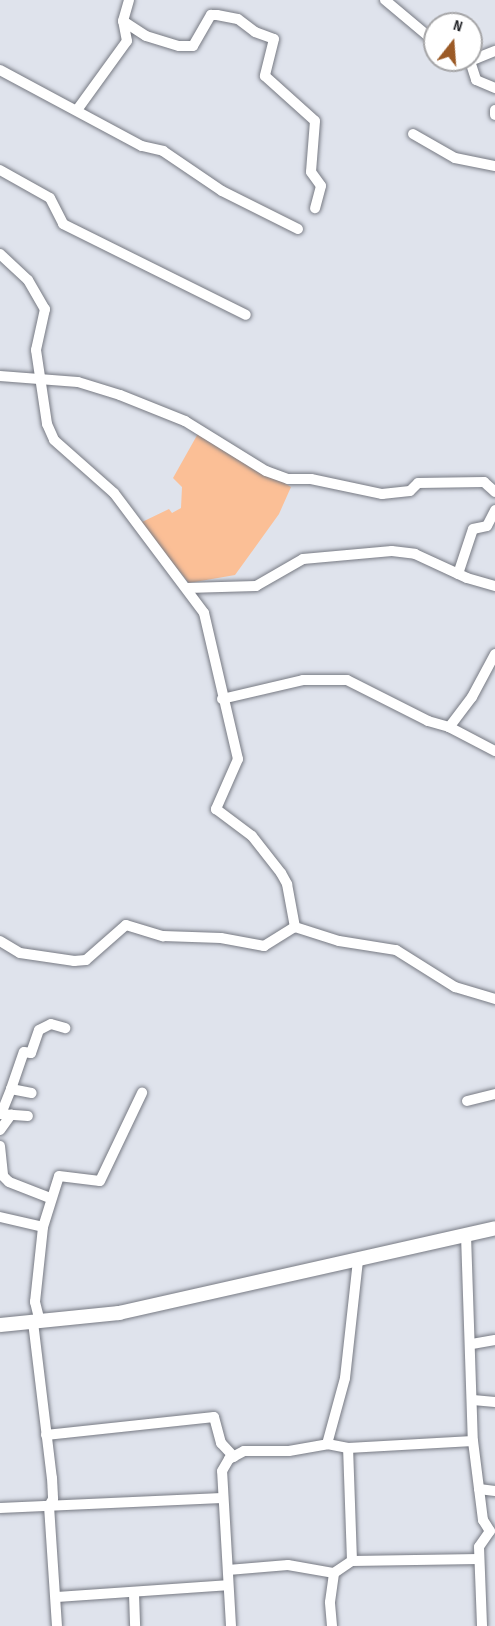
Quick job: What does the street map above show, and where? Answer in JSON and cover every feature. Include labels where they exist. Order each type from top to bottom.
[{"type":"street","points":[[77,110],[127,41],[123,21],[129,0]]},
{"type":"street","points":[[385,0],[423,32]]},
{"type":"street","points":[[123,21],[146,36],[178,46],[193,46],[211,15],[238,19],[255,32],[274,39],[266,76],[315,121],[310,172],[321,186],[315,208]]},
{"type":"street","points":[[0,70],[142,146],[163,151],[222,191],[298,229]]},
{"type":"street","points":[[472,72],[476,80],[495,88]]},
{"type":"street","points":[[495,110],[495,115]]},
{"type":"street","points":[[413,134],[455,158],[495,166]]},
{"type":"street","points":[[0,170],[50,198],[63,224],[179,285],[246,315]]},
{"type":"street","points":[[0,254],[28,280],[45,309],[36,350],[43,378],[46,416],[54,440],[114,493],[204,613],[222,699],[238,759],[216,809],[252,836],[281,873],[287,884],[295,927]]},
{"type":"street","points":[[0,376],[78,382],[120,395],[185,421],[266,471],[288,478],[382,494],[410,491],[418,483],[489,482],[495,492]]},
{"type":"street","points":[[458,574],[473,529],[487,526],[495,510]]},
{"type":"street","points":[[187,588],[256,586],[303,559],[363,552],[404,551],[458,574],[495,586]]},
{"type":"street","points":[[449,727],[472,697],[495,654]]},
{"type":"street","points":[[222,699],[303,680],[347,680],[495,751]]},
{"type":"street","points":[[0,941],[20,952],[74,961],[86,960],[126,925],[163,936],[221,938],[264,946],[295,927],[339,941],[396,950],[417,959],[428,971],[455,987],[495,999]]},
{"type":"street","points":[[0,1130],[24,1052],[31,1053],[39,1030],[51,1024],[65,1028]]},
{"type":"street","points":[[11,1089],[32,1093]]},
{"type":"street","points":[[57,1626],[57,1597],[49,1506],[53,1499],[34,1302],[43,1227],[50,1198],[59,1176],[100,1181],[142,1094]]},
{"type":"street","points":[[467,1101],[495,1094]]},
{"type":"street","points":[[4,1114],[28,1116]]},
{"type":"street","points":[[0,1146],[3,1176],[50,1198]]},
{"type":"street","points":[[0,1217],[43,1227]]},
{"type":"street","points":[[0,1325],[119,1313],[358,1261],[495,1228]]},
{"type":"street","points":[[466,1235],[472,1344],[473,1441],[483,1520],[490,1531],[478,1547],[482,1626]]},
{"type":"street","points":[[327,1443],[345,1378],[358,1261]]},
{"type":"street","points":[[472,1344],[495,1340]]},
{"type":"street","points":[[473,1400],[495,1402]]},
{"type":"street","points":[[46,1435],[214,1417],[221,1443],[234,1456]]},
{"type":"street","points":[[231,1626],[222,1471],[234,1456],[244,1451],[289,1451],[327,1443],[348,1448],[473,1441]]},
{"type":"street","points":[[348,1448],[352,1561]]},
{"type":"street","points":[[478,1489],[495,1491]]},
{"type":"street","points":[[0,1508],[222,1498]]},
{"type":"street","points":[[228,1570],[288,1566],[334,1573],[352,1561],[479,1559]]},
{"type":"street","points":[[332,1626],[330,1602],[334,1573]]},
{"type":"street","points":[[57,1597],[134,1594],[227,1585]]},
{"type":"street","points":[[134,1594],[135,1626]]},
{"type":"shaded area","points":[[200,430],[291,487],[279,514],[235,575],[189,583],[140,523],[169,509],[172,513],[181,508],[182,487],[173,478]]}]
